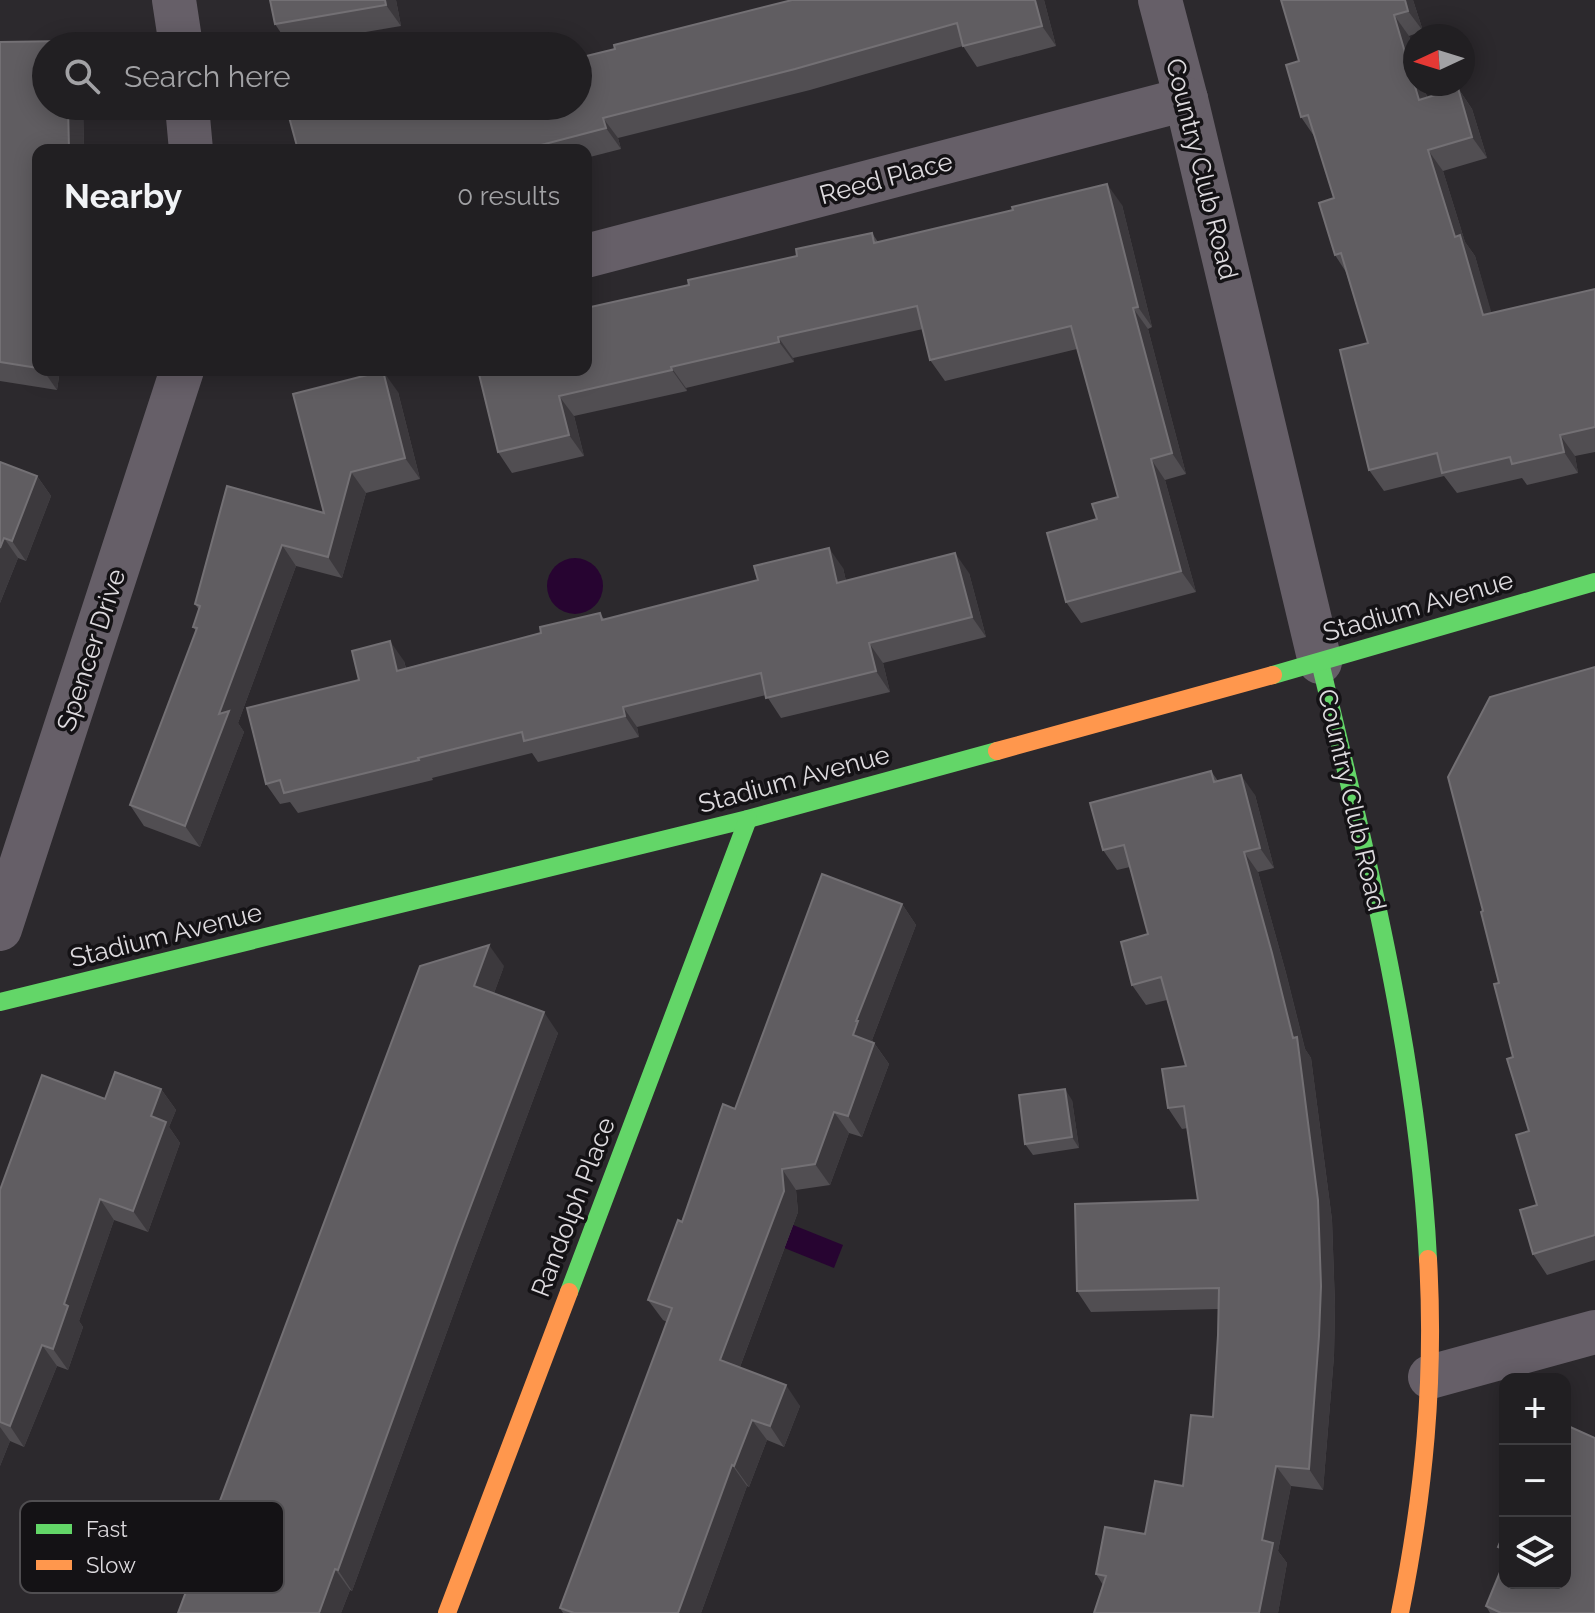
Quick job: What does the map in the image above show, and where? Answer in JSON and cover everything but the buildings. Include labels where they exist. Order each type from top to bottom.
[{"type":"street","points":[[174,0],[179,32]]},
{"type":"street","name":"Country Club Road","points":[[1160,0],[1350,784],[1405,1042],[1426,1227],[1431,1307],[1426,1449],[1400,1613]]},
{"type":"street","name":"Reed Place","points":[[592,254],[1186,99]]},
{"type":"street","points":[[188,120],[190,144]]},
{"type":"street","name":"Spencer Drive","points":[[0,929],[180,376]]},
{"type":"street","name":"Stadium Avenue","points":[[0,1002],[748,819],[1320,662],[1595,582]]},
{"type":"street","name":"Randolph Place","points":[[447,1613],[748,819]]},
{"type":"street","points":[[1430,1377],[1595,1332]]},
{"type":"shaded area","points":[[575,558],[594,567],[603,586],[594,605],[575,614],[556,605],[547,586],[556,567]]},
{"type":"shaded area","points":[[761,1212],[843,1245],[834,1268],[752,1235]]},
{"type":"traffic: fast","points":[[1273,675],[1595,582]]},
{"type":"traffic: fast","points":[[1320,662],[1372,884],[1402,1033],[1414,1108],[1428,1259]]},
{"type":"traffic: fast","points":[[0,1002],[748,819],[997,751]]},
{"type":"traffic: fast","points":[[569,1292],[748,819]]},
{"type":"traffic: slow","points":[[997,751],[1273,675]]},
{"type":"traffic: slow","points":[[1400,1613],[1426,1437],[1430,1349],[1428,1259]]},
{"type":"traffic: slow","points":[[447,1613],[569,1292]]}]
